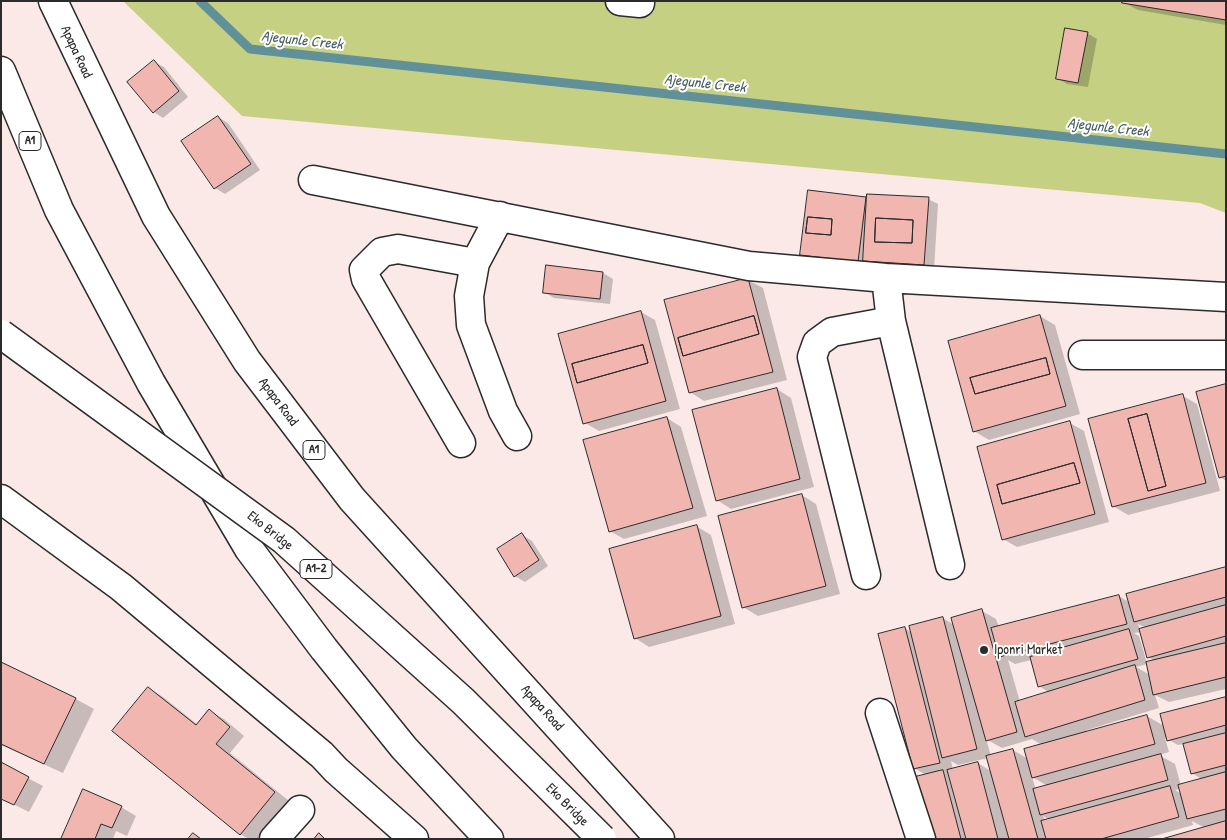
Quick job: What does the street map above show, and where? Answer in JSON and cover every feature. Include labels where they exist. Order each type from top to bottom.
[{"type":"main road","name":"Apapa Road","points":[[53,1],[89,80],[156,216],[247,361],[352,499],[660,839]]},
{"type":"main road","name":"A1","points":[[1,71],[59,210],[151,383],[249,549],[324,649],[404,748],[489,839]]},
{"type":"main road","points":[[313,180],[749,266],[886,278],[1226,297]]},
{"type":"main road","points":[[500,216],[475,263],[469,296],[471,325],[503,411],[517,436]]},
{"type":"main road","points":[[461,443],[366,279],[364,270],[382,252],[398,249],[475,263]]},
{"type":"main road","points":[[886,278],[891,321],[950,565]]},
{"type":"main road","points":[[866,575],[812,357],[817,343],[832,332],[891,321]]},
{"type":"main road","name":"Eko Bridge","points":[[1,334],[284,540],[462,702],[602,839]]},
{"type":"main road","points":[[1083,355],[1226,354]]},
{"type":"main road","points":[[1,500],[121,587],[322,755],[336,770],[414,839]]},
{"type":"main road","points":[[880,713],[922,839]]},
{"type":"main road","points":[[274,839],[300,810]]},
{"type":"green space","points":[[123,1],[1226,1],[1226,213],[1200,203],[242,116]]},
{"type":"building","points":[[1122,1],[1226,1],[1226,20],[1122,3]]},
{"type":"building","points":[[1065,28],[1088,32],[1078,83],[1056,79]]},
{"type":"building","points":[[154,60],[179,91],[153,113],[127,82]]},
{"type":"building","points":[[218,116],[251,164],[214,189],[181,141]]},
{"type":"building","points":[[808,190],[866,197],[858,262],[800,255]],"holes":[[[808,217],[832,219],[831,235],[806,233]]]},
{"type":"building","points":[[867,194],[929,197],[924,265],[863,261]],"holes":[[[876,218],[913,220],[912,243],[875,242]]]},
{"type":"building","points":[[808,217],[832,219],[831,235],[806,233]]},
{"type":"building","points":[[876,218],[913,220],[912,243],[875,242]]},
{"type":"building","points":[[546,265],[603,272],[600,299],[543,293]]},
{"type":"building","points":[[748,278],[773,372],[689,393],[664,300]],"holes":[[[754,316],[759,334],[683,356],[678,338]]]},
{"type":"building","points":[[641,311],[666,401],[583,424],[558,334]],"holes":[[[643,345],[648,363],[577,383],[572,364]]]},
{"type":"building","points":[[1040,315],[1066,406],[973,432],[948,341]],"holes":[[[1046,358],[1050,374],[975,394],[970,378]]]},
{"type":"building","points":[[754,316],[759,334],[683,356],[678,338]]},
{"type":"building","points":[[643,345],[648,363],[577,383],[572,364]]},
{"type":"building","points":[[1046,358],[1050,374],[975,394],[970,378]]},
{"type":"building","points":[[1226,384],[1226,476],[1219,478],[1196,392]]},
{"type":"building","points":[[777,388],[800,479],[716,501],[692,410]]},
{"type":"building","points":[[1183,394],[1206,483],[1112,507],[1088,419]],"holes":[[[1147,414],[1166,486],[1148,491],[1128,419]]]},
{"type":"building","points":[[1147,414],[1166,486],[1148,491],[1128,419]]},
{"type":"building","points":[[667,417],[693,508],[609,532],[583,440]]},
{"type":"building","points":[[1070,421],[1095,514],[1002,540],[977,447]],"holes":[[[1074,463],[1080,483],[1002,504],[997,485]]]},
{"type":"building","points":[[1074,463],[1080,483],[1002,504],[997,485]]},
{"type":"building","points":[[802,494],[826,586],[742,608],[718,516]]},
{"type":"building","points":[[697,525],[721,616],[634,639],[609,549]]},
{"type":"building","points":[[522,533],[539,560],[514,577],[497,549]]},
{"type":"building","points":[[1226,567],[1226,597],[1134,622],[1126,594]]},
{"type":"building","points":[[1119,595],[1127,624],[999,657],[991,628]]},
{"type":"building","points":[[1226,605],[1226,636],[1147,658],[1139,629]]},
{"type":"building","points":[[982,609],[1017,732],[986,741],[951,618]]},
{"type":"building","points":[[943,617],[977,749],[942,758],[909,626]]},
{"type":"building","points":[[905,627],[940,763],[913,769],[878,634]]},
{"type":"building","points":[[1129,629],[1138,659],[1038,687],[1030,657]]},
{"type":"building","points":[[1226,643],[1226,677],[1153,695],[1146,662]]},
{"type":"building","points":[[1,662],[76,698],[44,764],[1,744]]},
{"type":"building","points":[[1135,665],[1145,700],[1025,737],[1015,702]]},
{"type":"building","points":[[148,687],[196,725],[209,709],[230,727],[216,744],[275,792],[240,835],[112,731]]},
{"type":"building","points":[[1226,697],[1226,725],[1167,741],[1160,714]]},
{"type":"building","points":[[1147,715],[1155,744],[1032,778],[1024,749]]},
{"type":"building","points":[[1226,733],[1226,765],[1191,774],[1183,744]]},
{"type":"building","points":[[1013,749],[1038,839],[1009,839],[986,756]]},
{"type":"building","points":[[1161,754],[1168,780],[1040,815],[1033,789]]},
{"type":"building","points":[[1,762],[29,777],[14,805],[1,799]]},
{"type":"building","points":[[978,762],[998,839],[966,839],[947,770]]},
{"type":"building","points":[[943,770],[961,839],[931,839],[915,777]]},
{"type":"building","points":[[1226,772],[1226,809],[1187,819],[1178,785]]},
{"type":"building","points":[[1170,786],[1179,817],[1101,839],[1046,839],[1041,821]]},
{"type":"building","points":[[83,789],[122,806],[112,828],[101,824],[95,839],[61,839]]},
{"type":"building","points":[[1226,821],[1226,839],[1162,839]]},
{"type":"building","points":[[193,833],[201,839],[188,839]]},
{"type":"building","points":[[319,833],[325,839],[314,839]]},
{"type":"waterway","name":"Ajegunle Creek","points":[[200,1],[250,49],[1226,154]]},
{"type":"place","name":"Iponri Market","points":[[984,650]]}]
